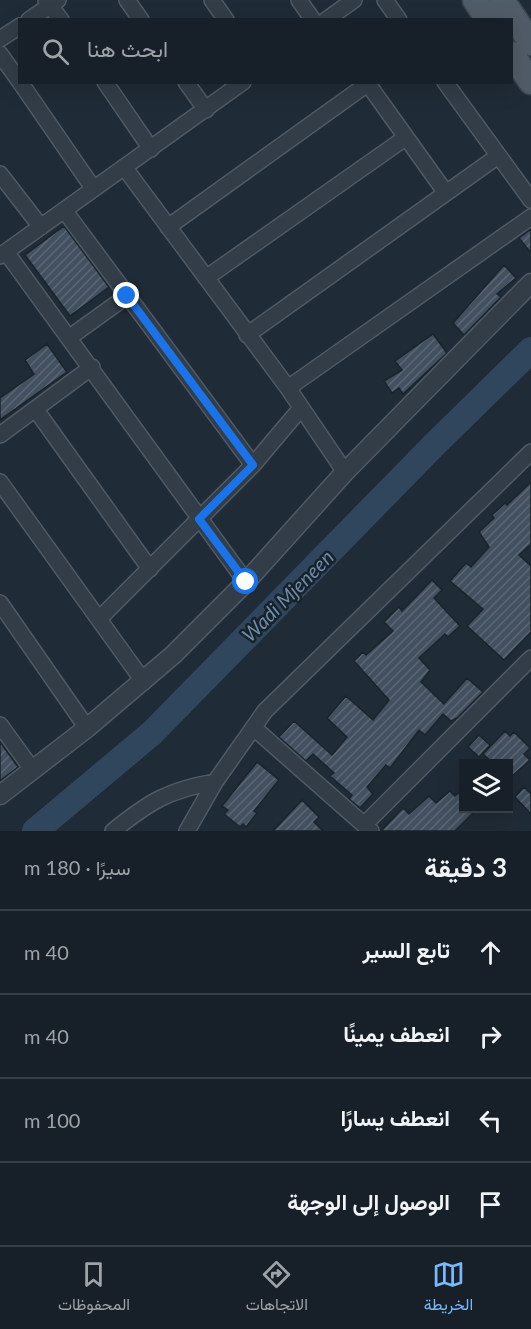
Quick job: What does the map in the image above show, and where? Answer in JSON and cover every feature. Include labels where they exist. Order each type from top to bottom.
[{"type":"main road","points":[[475,0],[487,18]]},
{"type":"main road","points":[[502,0],[531,44]]},
{"type":"main road","points":[[513,55],[531,82]]},
{"type":"street","points":[[127,0],[140,18]]},
{"type":"street","points":[[212,0],[225,18]]},
{"type":"street","points":[[299,0],[312,18]]},
{"type":"street","points":[[329,18],[354,0]]},
{"type":"street","points":[[385,0],[398,18]]},
{"type":"street","points":[[32,18],[52,2],[60,18]]},
{"type":"street","points":[[0,39],[18,27]]},
{"type":"street","points":[[0,54],[18,79]]},
{"type":"street","points":[[21,84],[93,188]]},
{"type":"street","points":[[106,84],[151,149]]},
{"type":"street","points":[[187,84],[206,110]]},
{"type":"street","points":[[240,84],[3,254],[70,337],[246,582]]},
{"type":"street","points":[[168,227],[368,84]]},
{"type":"street","points":[[370,84],[405,138],[446,193]]},
{"type":"street","points":[[446,84],[531,200]]},
{"type":"street","points":[[206,278],[405,138]]},
{"type":"street","points":[[247,335],[498,156]]},
{"type":"street","points":[[124,167],[288,388],[345,472]]},
{"type":"street","points":[[0,174],[41,227]]},
{"type":"street","points":[[64,210],[253,465]]},
{"type":"street","points":[[288,388],[531,217]]},
{"type":"street","points":[[0,795],[144,682],[246,582],[345,472],[531,283]]},
{"type":"street","points":[[70,337],[127,296]]},
{"type":"street","points":[[0,435],[92,368]]},
{"type":"street","points":[[100,618],[253,465],[301,408]]},
{"type":"street","points":[[36,410],[150,569]]},
{"type":"street","points":[[187,831],[215,782],[265,711],[531,452]]},
{"type":"street","points":[[0,482],[144,682]]},
{"type":"street","points":[[0,603],[87,728]]},
{"type":"street","points":[[254,728],[368,827],[531,658]]},
{"type":"street","points":[[0,725],[33,769]]},
{"type":"street","points":[[113,831],[143,807],[175,790],[215,782]]},
{"type":"building","points":[[64,226],[109,287],[70,316],[25,255]]},
{"type":"building","points":[[531,229],[531,253],[519,238]]},
{"type":"building","points":[[504,265],[516,278],[497,294],[501,297],[464,335],[453,323]]},
{"type":"building","points":[[433,334],[447,353],[403,394],[399,388],[392,393],[384,381],[402,370],[395,361]]},
{"type":"building","points":[[47,344],[67,372],[0,420],[0,398],[34,374],[25,360]]},
{"type":"building","points":[[531,482],[531,544],[519,555],[531,566],[531,632],[504,660],[467,626],[483,609],[450,581],[466,563],[471,567],[489,547],[479,532],[494,518],[492,515],[505,503],[507,505]]},
{"type":"building","points":[[432,580],[442,590],[434,598],[460,626],[448,637],[445,634],[419,658],[430,670],[421,682],[444,704],[467,678],[483,692],[457,718],[451,721],[443,714],[425,735],[419,730],[390,768],[386,765],[367,787],[373,794],[360,808],[349,799],[352,795],[330,776],[334,773],[313,754],[306,761],[279,737],[294,721],[332,755],[347,737],[327,718],[346,696],[373,720],[389,700],[354,661],[363,652],[366,655],[393,631],[384,622],[399,607],[402,611]]},
{"type":"building","points":[[505,731],[510,736],[514,732],[530,748],[524,754],[530,760],[513,775],[513,759],[488,759],[483,754]]},
{"type":"building","points":[[479,735],[490,745],[479,757],[468,747]]},
{"type":"building","points":[[0,742],[18,767],[0,781]]},
{"type":"building","points":[[257,762],[279,780],[254,811],[257,813],[246,827],[243,824],[240,827],[224,814],[228,810],[222,806]]},
{"type":"building","points":[[524,787],[531,794],[531,814],[515,797]]},
{"type":"building","points":[[450,791],[455,796],[459,792],[459,813],[473,813],[455,831],[381,831],[403,808],[409,814],[429,796],[436,803]]},
{"type":"building","points":[[302,800],[319,817],[314,822],[323,831],[273,831]]},
{"type":"waterway","name":"Wadi Mjeneen","points":[[35,831],[152,733],[434,445],[531,350]]},
{"type":"route","points":[[127,296],[253,465],[199,519],[246,582]]}]
